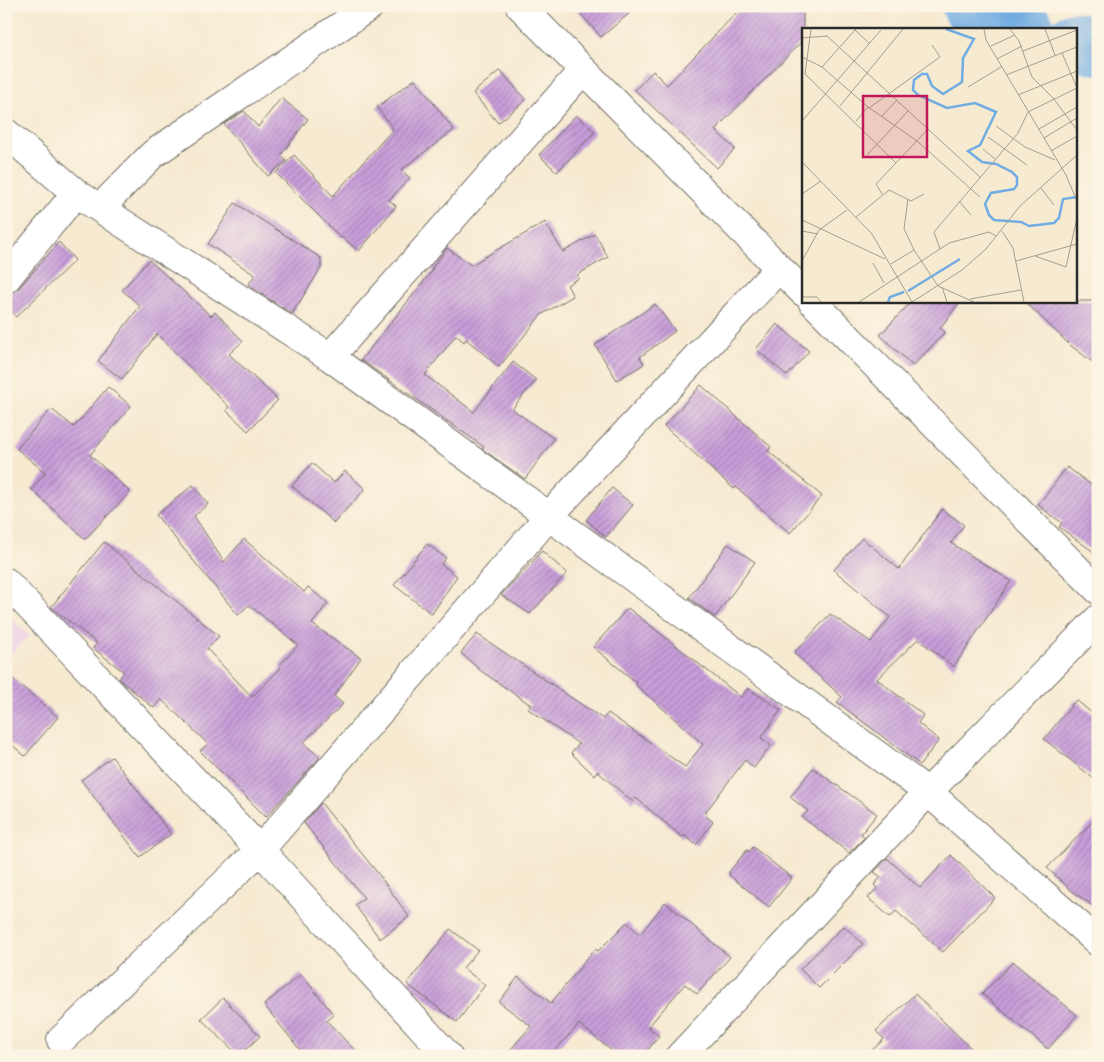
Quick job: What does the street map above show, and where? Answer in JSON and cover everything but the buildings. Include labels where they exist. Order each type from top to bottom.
[{"type":"street","points":[[100,208],[153,154],[370,6]]},
{"type":"street","points":[[520,6],[802,291]]},
{"type":"street","points":[[330,357],[583,70]]},
{"type":"street","points":[[6,133],[76,193],[330,357],[928,792],[1098,942]]},
{"type":"street","points":[[6,279],[76,193]]},
{"type":"street","points":[[61,1040],[260,850],[549,516],[779,268]]},
{"type":"street","points":[[813,302],[1098,590]]},
{"type":"street","points":[[6,582],[260,850],[448,1056]]},
{"type":"street","points":[[680,1056],[928,792],[1098,619]]},
{"type":"shaded area","points":[[6,613],[29,636],[6,659]]},
{"type":"waterway","points":[[971,6],[1024,28]]},
{"type":"waterway","points":[[1076,41],[1098,46]]}]
